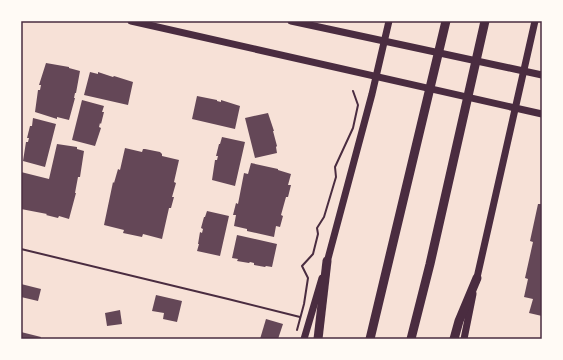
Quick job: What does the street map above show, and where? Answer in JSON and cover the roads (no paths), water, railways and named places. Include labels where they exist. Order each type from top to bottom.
[{"type":"highway","points":[[370,339],[446,21]]},
{"type":"highway","points":[[411,339],[430,264],[485,21]]},
{"type":"highway","points":[[318,339],[327,261]]},
{"type":"highway","points":[[454,339],[459,321],[477,278]]},
{"type":"main road","points":[[131,21],[542,114]]},
{"type":"main road","points":[[291,21],[409,45],[542,75]]},
{"type":"main road","points":[[304,339],[327,261],[390,21]]},
{"type":"main road","points":[[464,339],[535,21]]}]
